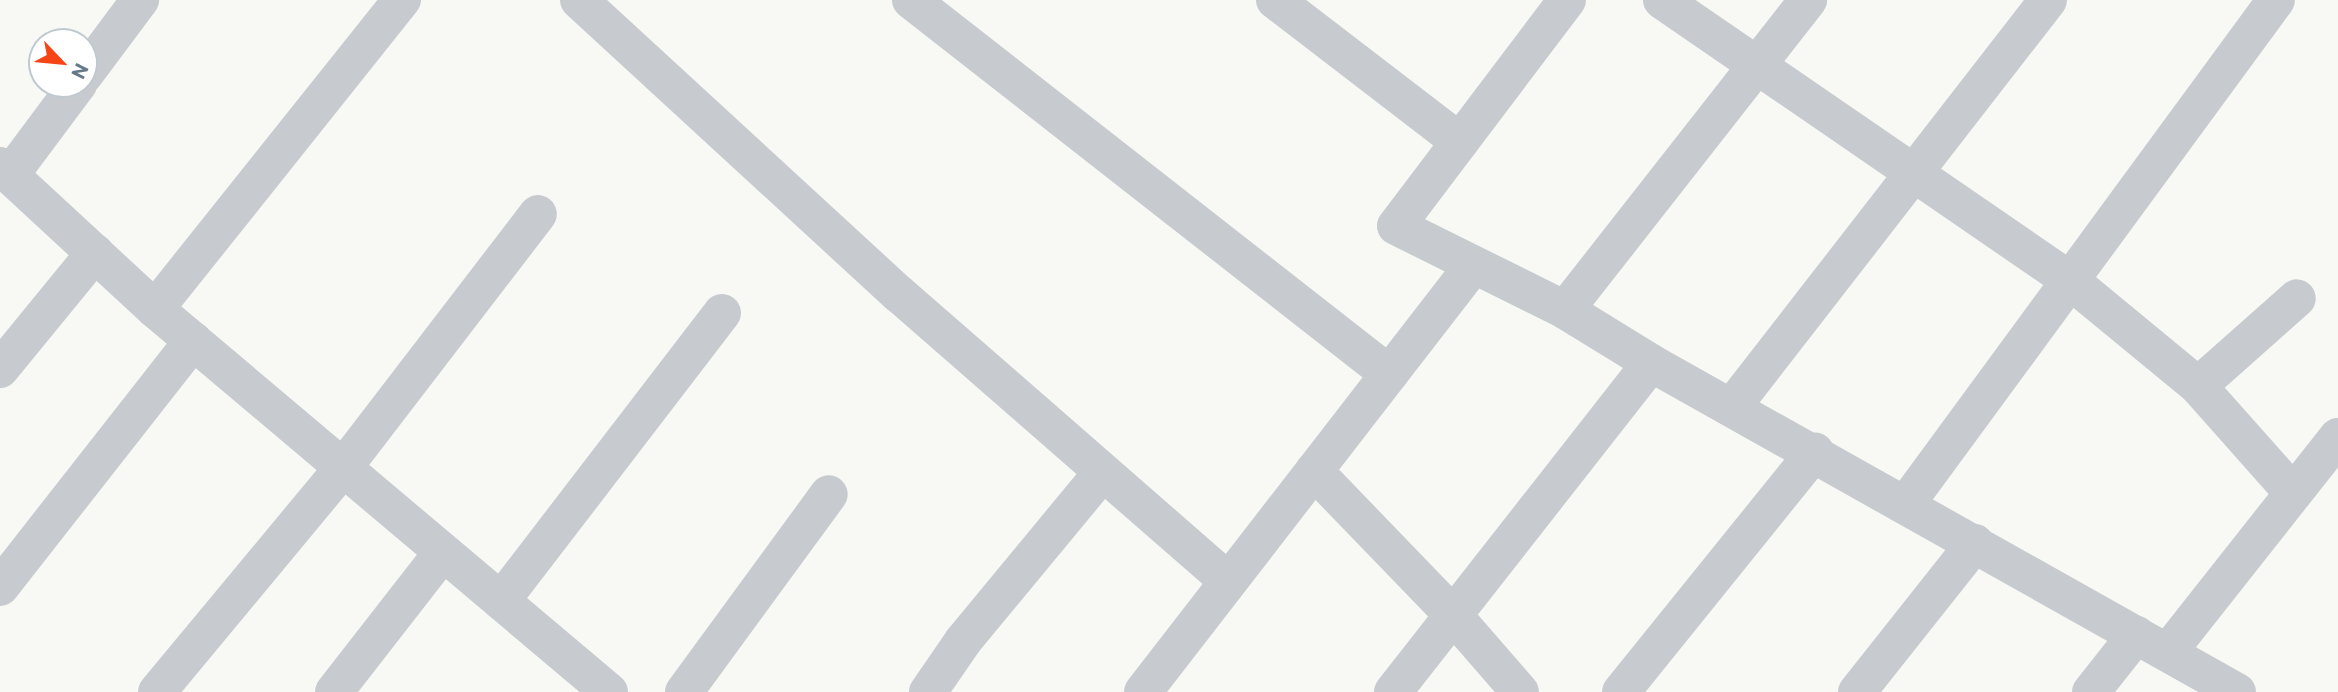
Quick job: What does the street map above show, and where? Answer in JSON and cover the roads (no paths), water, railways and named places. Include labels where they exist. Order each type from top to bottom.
[{"type":"street","points":[[98,56],[140,0]]},
{"type":"street","points":[[155,309],[402,0]]},
{"type":"street","points":[[579,0],[900,294],[1228,581]]},
{"type":"street","points":[[911,0],[1389,373]]},
{"type":"street","points":[[1275,0],[1460,142]]},
{"type":"street","points":[[1567,0],[1396,226],[1472,267],[1565,310],[1651,363],[1815,452],[2237,692]]},
{"type":"street","points":[[1662,0],[1755,67],[2072,282],[2198,386],[2293,494]]},
{"type":"street","points":[[1565,310],[1808,0]]},
{"type":"street","points":[[1732,407],[1910,173],[2048,0]]},
{"type":"street","points":[[1906,504],[2072,282],[2276,0]]},
{"type":"street","points":[[66,98],[5,170],[155,309],[501,600],[586,685]]},
{"type":"street","points":[[157,692],[343,468],[538,214]]},
{"type":"street","points":[[0,369],[95,253]]},
{"type":"street","points":[[1143,692],[1472,267]]},
{"type":"street","points":[[2198,386],[2297,298]]},
{"type":"street","points":[[501,600],[722,313]]},
{"type":"street","points":[[0,587],[193,341]]},
{"type":"street","points":[[1393,692],[1651,363]]},
{"type":"street","points":[[2091,692],[2152,644],[2293,494],[2338,437]]},
{"type":"street","points":[[1621,692],[1815,452]]},
{"type":"street","points":[[1314,471],[1453,615],[1520,692]]},
{"type":"street","points":[[928,692],[963,641],[1103,472]]},
{"type":"street","points":[[684,692],[829,494]]},
{"type":"street","points":[[1857,692],[1975,543]]},
{"type":"street","points":[[334,692],[443,552]]}]
